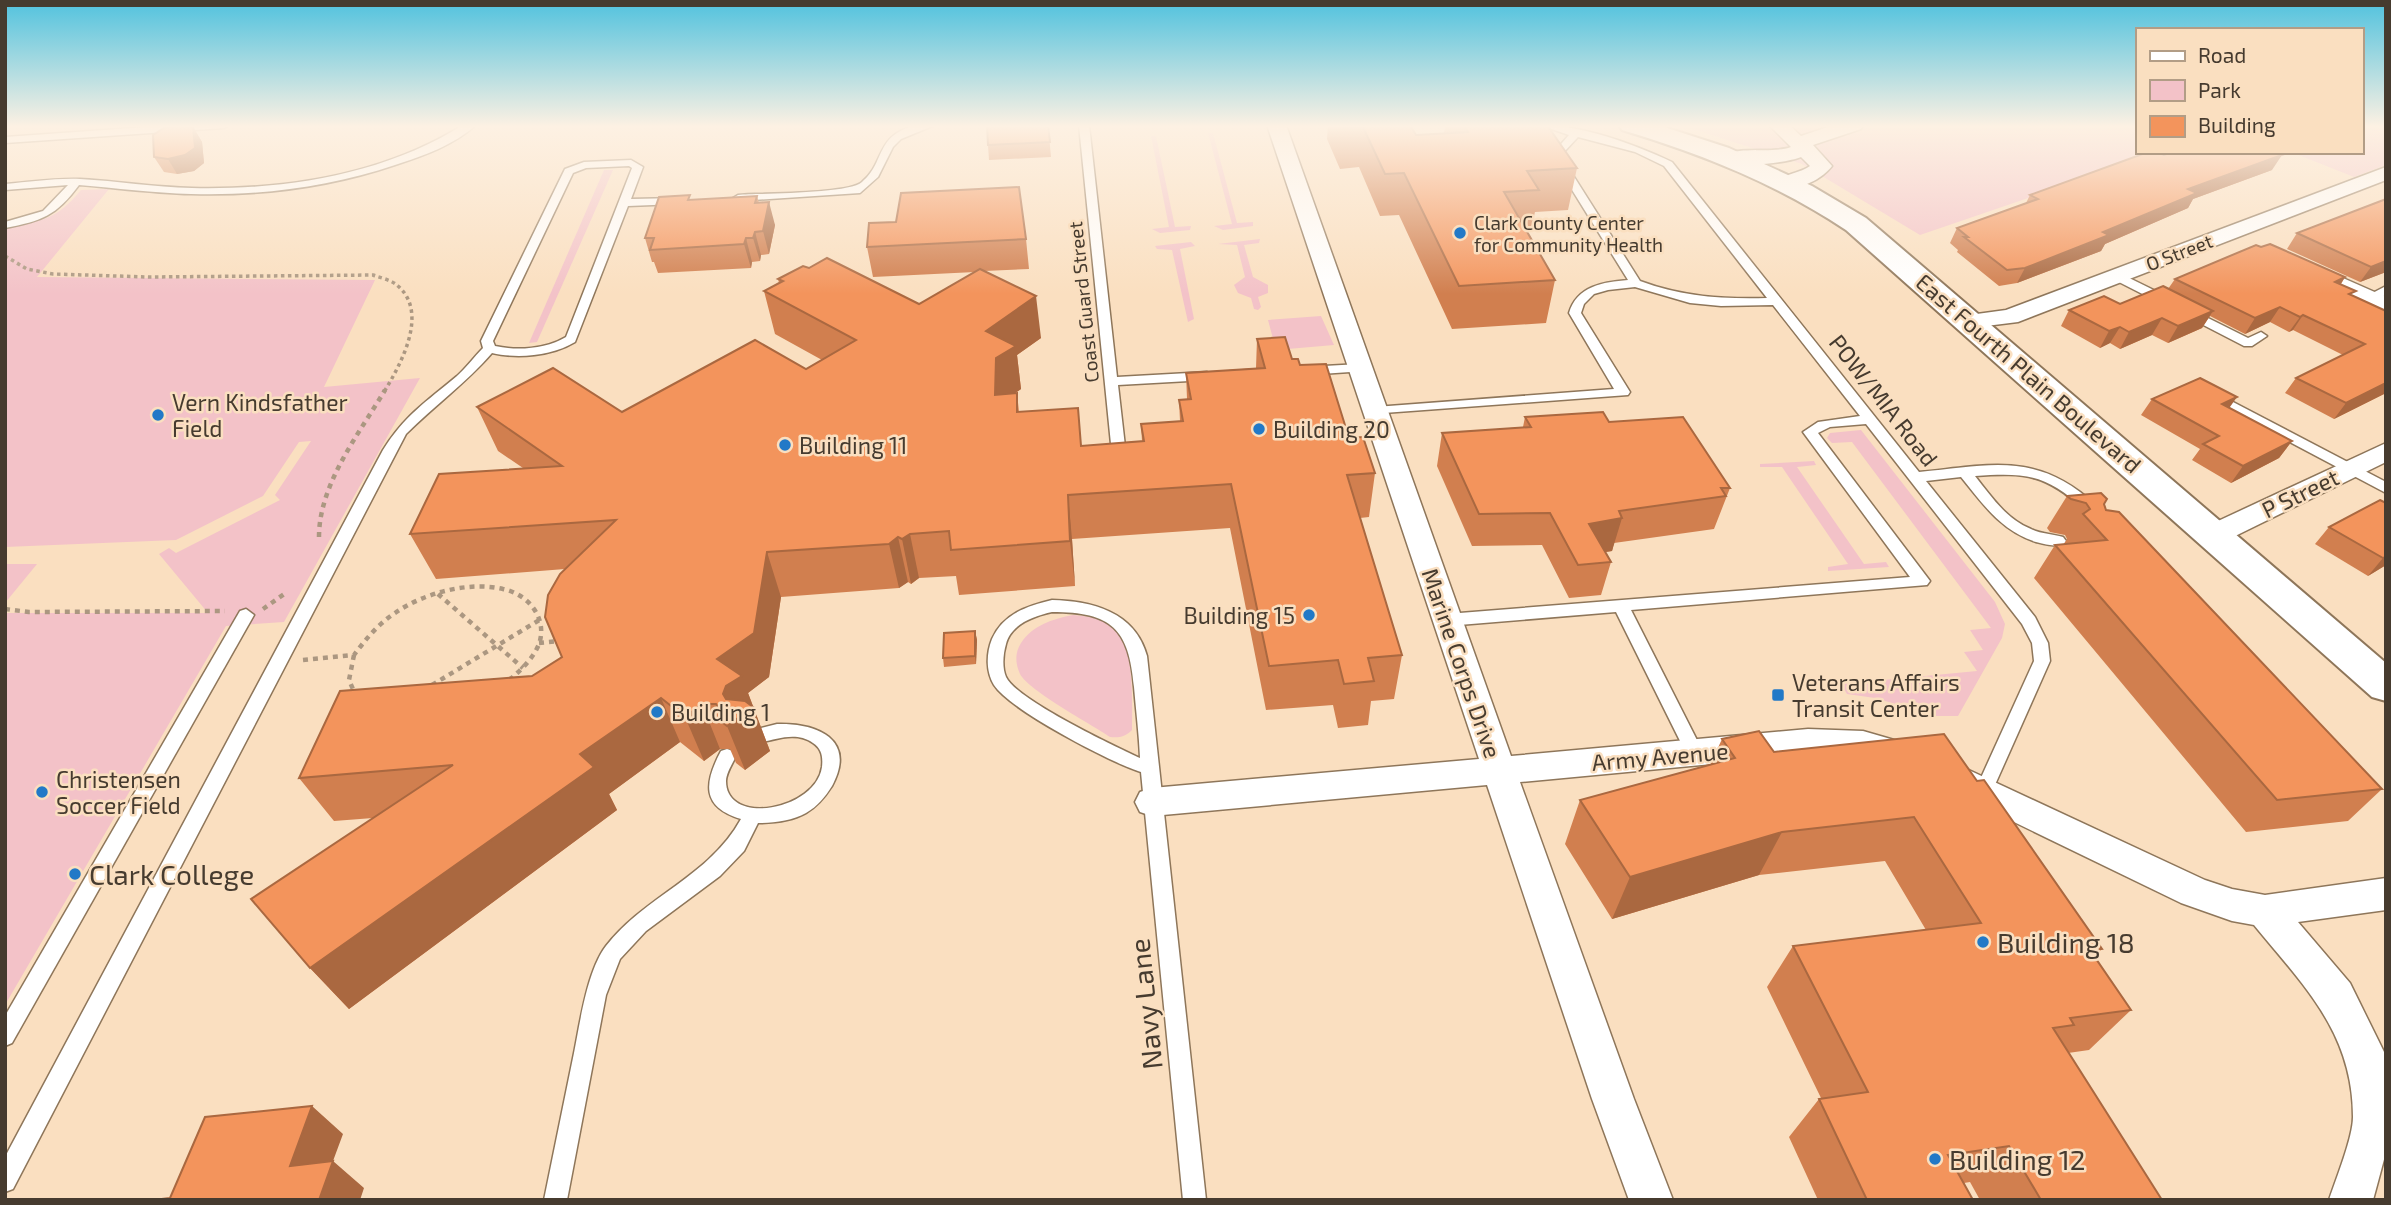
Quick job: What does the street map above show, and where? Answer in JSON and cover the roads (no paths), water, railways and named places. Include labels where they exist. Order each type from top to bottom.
[{"type":"main road","name":"East Fourth Plain Boulevard","points":[[1785,181],[1856,224],[2386,686]]},
{"type":"street","name":"Marine Corps Drive","points":[[1295,181],[1613,1099],[1651,1200]]},
{"type":"street","points":[[1789,183],[1794,181]]},
{"type":"street","name":"O Street","points":[[1970,321],[2010,317],[2364,181]]},
{"type":"street","points":[[2229,233],[2254,245]]},
{"type":"street","points":[[2304,268],[2380,298]]},
{"type":"street","name":"P Street","points":[[2213,536],[2386,451]]},
{"type":"street","name":"Army Avenue","points":[[1152,802],[1808,742],[1863,744],[1916,759],[2194,892],[2232,905],[2265,911],[2386,894]]},
{"type":"street","points":[[2265,911],[2336,996],[2367,1059],[2374,1119],[2351,1200]]},
{"type":"lane","points":[[5,187],[76,182],[221,191],[312,181]]},
{"type":"lane","points":[[489,348],[487,341],[564,181]]},
{"type":"lane","points":[[489,348],[500,352],[551,348],[571,339],[632,181]]},
{"type":"lane","points":[[720,199],[856,191],[869,181]]},
{"type":"lane","name":"Coast Guard Street","points":[[1090,181],[1121,474]]},
{"type":"lane","points":[[1572,181],[1636,283]]},
{"type":"lane","name":"POW/MIA Road","points":[[1682,181],[2029,621],[2040,643],[2042,661],[1984,791]]},
{"type":"lane","points":[[5,225],[33,219],[55,210],[76,182]]},
{"type":"lane","points":[[624,203],[692,200]]},
{"type":"lane","points":[[2117,276],[2248,342],[2261,336]]},
{"type":"lane","points":[[1375,411],[1623,393],[1575,313],[1576,303],[1597,289],[1636,283],[1694,302],[1777,301]]},
{"type":"lane","points":[[5,1181],[401,432],[428,404],[463,378],[489,348]]},
{"type":"lane","points":[[1294,371],[1360,368]]},
{"type":"lane","points":[[1111,381],[1215,376]]},
{"type":"lane","points":[[2206,392],[2386,488]]},
{"type":"lane","points":[[1447,620],[1922,581],[1810,432],[1816,426],[1824,424],[1871,420]]},
{"type":"lane","points":[[1916,477],[2019,470],[2043,475],[2067,486],[2107,523]]},
{"type":"lane","points":[[1966,474],[2011,528],[2035,539],[2058,541]]},
{"type":"lane","name":"Navy Lane","points":[[1149,768],[1138,767],[1085,738],[1015,696],[1003,685],[995,664],[997,645],[1011,622],[1041,608],[1068,606],[1105,614],[1124,627],[1136,645],[1195,1200]]},
{"type":"lane","points":[[1621,606],[1694,752]]},
{"type":"lane","points":[[5,1036],[246,615]]},
{"type":"lane","points":[[727,756],[717,777],[719,795],[732,810],[752,817],[777,816],[802,806],[820,790],[830,771],[831,762],[829,753],[819,738],[800,730],[777,729],[751,737]]},
{"type":"lane","points":[[555,1200],[596,995],[612,954],[639,925],[713,870],[737,845],[752,817]]},
{"type":"lane","points":[[2336,996],[2386,1058]]},
{"type":"place","name":"Clark County Center for Community Health","points":[[1460,233]]},
{"type":"place","name":"Vern Kindsfather Field","points":[[158,415]]},
{"type":"place","name":"Building 20","points":[[1259,429]]},
{"type":"place","name":"Building 11","points":[[785,445]]},
{"type":"place","name":"Building 15","points":[[1309,615]]},
{"type":"place","name":"Veterans Affairs Transit Center","points":[[1778,695]]},
{"type":"place","name":"Building 1","points":[[657,712]]},
{"type":"place","name":"Christensen Soccer Field","points":[[42,792]]},
{"type":"place","name":"Clark College","points":[[75,874]]},
{"type":"place","name":"Building 18","points":[[1983,942]]},
{"type":"place","name":"Building 12","points":[[1935,1159]]}]
